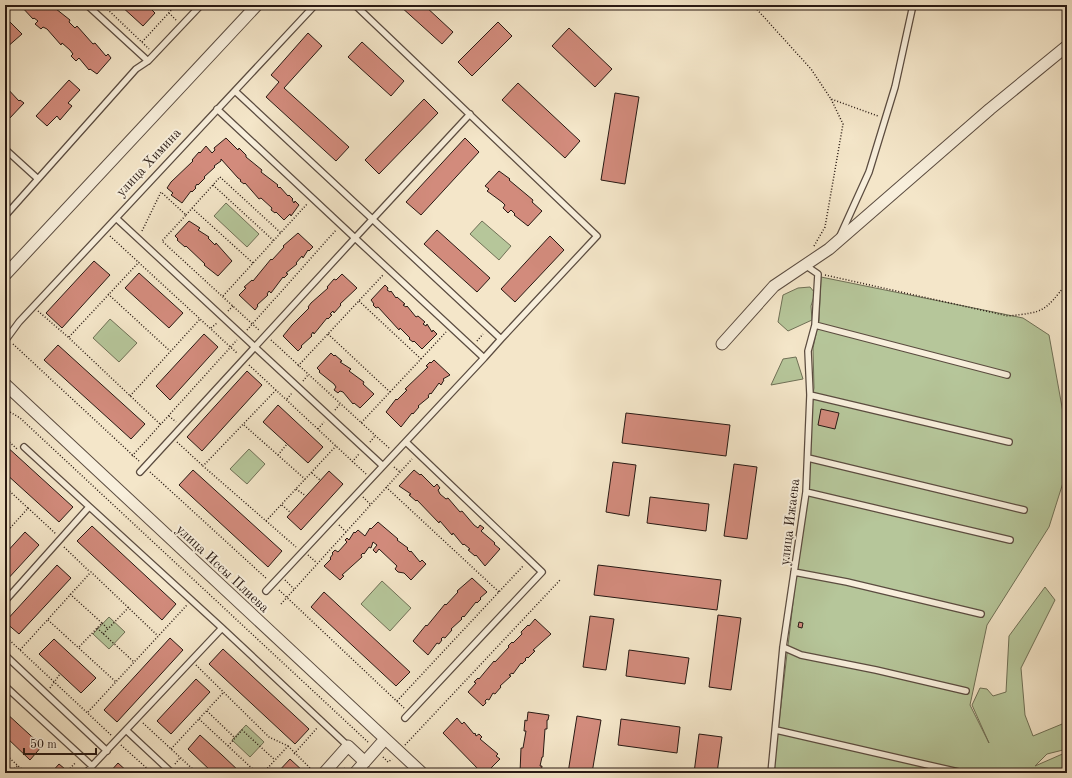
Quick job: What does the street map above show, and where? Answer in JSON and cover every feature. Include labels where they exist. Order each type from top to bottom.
[{"type":"street","name":"улица Химина","points":[[5,275],[257,5]]},
{"type":"street","points":[[722,344],[774,286],[829,249],[990,109],[1067,46]]},
{"type":"street","name":"улица Иссы Плиева","points":[[5,384],[422,773]]},
{"type":"street","points":[[355,773],[365,762],[379,753],[385,739]]},
{"type":"street","points":[[324,773],[348,746],[365,762]]},
{"type":"lane","points":[[87,5],[148,61]]},
{"type":"lane","points":[[5,216],[136,69],[148,61],[201,5]]},
{"type":"lane","name":"улица Химина","points":[[6,340],[19,322],[315,5]]},
{"type":"lane","points":[[266,591],[597,236],[355,5]]},
{"type":"lane","points":[[838,240],[869,172],[886,118],[907,38],[913,5]]},
{"type":"lane","points":[[235,91],[501,339]]},
{"type":"lane","points":[[217,109],[484,358]]},
{"type":"lane","points":[[140,472],[470,114]]},
{"type":"lane","points":[[5,149],[38,179]]},
{"type":"lane","points":[[116,218],[383,466]]},
{"type":"lane","points":[[804,265],[818,274]]},
{"type":"lane","name":"улица Ижаева","points":[[771,773],[783,647],[806,492],[810,395],[808,351],[815,325],[818,274]]},
{"type":"lane","points":[[815,325],[1007,375]]},
{"type":"lane","points":[[810,395],[1009,442]]},
{"type":"lane","points":[[405,718],[542,572],[406,442]]},
{"type":"lane","points":[[24,447],[222,628],[348,746]]},
{"type":"lane","points":[[808,458],[1024,510]]},
{"type":"lane","points":[[806,492],[1010,540]]},
{"type":"lane","points":[[5,600],[89,507]]},
{"type":"lane","points":[[794,572],[847,582],[981,614]]},
{"type":"lane","points":[[86,773],[222,628]]},
{"type":"lane","points":[[783,647],[801,655],[876,670],[966,691]]},
{"type":"lane","points":[[5,655],[107,751]]},
{"type":"lane","points":[[5,686],[92,766]]},
{"type":"lane","points":[[126,730],[172,770]]},
{"type":"lane","points":[[776,730],[963,773]]},
{"type":"path","points":[[102,5],[155,54]]},
{"type":"path","points":[[164,5],[182,25]]},
{"type":"path","points":[[142,42],[176,5]]},
{"type":"path","points":[[753,5],[811,69],[831,99],[843,124],[830,188],[825,226],[804,265]]},
{"type":"path","points":[[831,99],[886,118]]},
{"type":"path","points":[[281,233],[220,177],[162,241],[394,454]]},
{"type":"path","points":[[213,185],[274,241]]},
{"type":"path","points":[[138,238],[161,192],[186,215]]},
{"type":"path","points":[[223,296],[313,198]]},
{"type":"path","points":[[192,208],[253,263]]},
{"type":"path","points":[[132,456],[341,225]]},
{"type":"path","points":[[108,233],[201,318],[366,474]]},
{"type":"path","points":[[68,337],[139,262]]},
{"type":"path","points":[[298,366],[389,269]]},
{"type":"path","points":[[818,274],[1008,316],[1031,314],[1046,309],[1067,282]]},
{"type":"path","points":[[108,294],[171,351]]},
{"type":"path","points":[[359,301],[421,359]]},
{"type":"path","points":[[38,311],[68,337],[160,424]]},
{"type":"path","points":[[130,396],[201,318]]},
{"type":"path","points":[[361,423],[451,327]]},
{"type":"path","points":[[472,346],[489,328]]},
{"type":"path","points":[[328,334],[390,392]]},
{"type":"path","name":"улица Иссы Плиева","points":[[6,340],[12,343],[132,456],[287,597],[409,713]]},
{"type":"path","points":[[203,466],[276,390]]},
{"type":"path","name":"улица Иссы Плиева","points":[[5,409],[20,418],[379,753]]},
{"type":"path","points":[[169,416],[181,427]]},
{"type":"path","points":[[244,425],[306,480]]},
{"type":"path","points":[[175,440],[297,548]]},
{"type":"path","points":[[278,455],[287,444]]},
{"type":"path","points":[[266,520],[306,480],[336,446]]},
{"type":"path","points":[[352,462],[364,449]]},
{"type":"path","points":[[280,604],[417,453]]},
{"type":"path","points":[[312,473],[320,480]]},
{"type":"path","points":[[5,487],[158,636]]},
{"type":"path","points":[[386,487],[499,592]]},
{"type":"path","points":[[296,489],[306,496]]},
{"type":"path","points":[[282,505],[291,512]]},
{"type":"path","points":[[5,534],[28,508]]},
{"type":"path","points":[[333,520],[346,532]]},
{"type":"path","points":[[304,551],[317,563]]},
{"type":"path","points":[[397,701],[529,560]]},
{"type":"path","points":[[20,650],[91,572]]},
{"type":"path","points":[[379,753],[388,762],[561,579]]},
{"type":"path","points":[[70,594],[108,629]]},
{"type":"path","points":[[87,713],[187,605]]},
{"type":"path","points":[[103,634],[128,607]]},
{"type":"path","points":[[48,620],[116,682]]},
{"type":"path","points":[[79,648],[102,623]]},
{"type":"path","points":[[97,628],[134,662]]},
{"type":"path","points":[[5,636],[151,773]]},
{"type":"path","points":[[191,661],[270,737],[288,746],[294,754],[314,773]]},
{"type":"path","points":[[45,693],[60,674]]},
{"type":"path","points":[[171,749],[223,693]]},
{"type":"path","points":[[206,711],[235,738]]},
{"type":"path","points":[[138,718],[197,773]]},
{"type":"path","points":[[199,719],[257,773]]},
{"type":"path","points":[[294,754],[318,727]]},
{"type":"path","points":[[228,746],[242,730],[274,760]]},
{"type":"path","points":[[263,773],[288,746]]},
{"type":"path","points":[[5,754],[26,773]]},
{"type":"path","points":[[66,773],[82,756]]},
{"type":"path","points":[[172,770],[181,758]]},
{"type":"path","points":[[10,773],[18,765]]},
{"type":"green space","points":[[226,203],[259,234],[247,247],[214,216]]},
{"type":"green space","points":[[482,221],[511,246],[499,260],[470,234]]},
{"type":"green space","points":[[821,277],[1023,318],[1049,335],[1064,418],[1067,420],[1067,470],[1049,527],[987,625],[970,705],[989,743],[972,705],[980,688],[987,689],[993,696],[1006,692],[1009,636],[1045,587],[1055,600],[1021,668],[1025,715],[1033,736],[1067,722],[1067,749],[1047,754],[1035,766],[1067,752],[1067,773],[773,773],[797,569],[811,405],[814,388],[813,348],[819,320]]},
{"type":"green space","points":[[810,287],[815,293],[811,306],[812,320],[788,331],[778,322],[783,295],[798,288]]},
{"type":"green space","points":[[110,319],[137,343],[119,362],[93,338]]},
{"type":"green space","points":[[796,357],[803,379],[771,385],[783,359]]},
{"type":"green space","points":[[249,449],[265,464],[247,484],[230,469]]},
{"type":"green space","points":[[382,581],[411,608],[390,631],[361,604]]},
{"type":"green space","points":[[109,617],[125,632],[109,649],[93,634]]},
{"type":"green space","points":[[246,725],[264,742],[250,757],[232,740]]},
{"type":"building","points":[[20,5],[51,5],[70,20],[69,22],[75,28],[77,26],[106,56],[108,54],[111,58],[97,74],[90,69],[89,70],[79,58],[76,61],[71,56],[73,54],[70,50],[62,43],[61,45],[47,29],[43,27],[41,29],[35,24],[38,21],[34,18],[33,19]]},
{"type":"building","points":[[120,5],[147,5],[155,13],[143,26]]},
{"type":"building","points":[[424,5],[453,32],[442,44],[400,6]]},
{"type":"building","points":[[7,19],[22,34],[6,48],[7,49],[5,52],[5,21]]},
{"type":"building","points":[[498,22],[512,36],[472,76],[458,62]]},
{"type":"building","points":[[569,28],[612,69],[595,87],[552,46]]},
{"type":"building","points":[[308,33],[322,46],[284,88],[349,147],[336,161],[266,97],[279,82],[271,75]]},
{"type":"building","points":[[362,42],[404,81],[391,96],[348,57]]},
{"type":"building","points":[[69,80],[80,90],[68,103],[72,106],[60,120],[57,116],[47,126],[36,116]]},
{"type":"building","points":[[518,83],[580,141],[565,158],[502,100]]},
{"type":"building","points":[[5,86],[19,101],[20,100],[24,103],[9,119],[5,115]]},
{"type":"building","points":[[615,93],[639,97],[625,184],[601,180]]},
{"type":"building","points":[[424,99],[438,113],[379,174],[365,160]]},
{"type":"building","points":[[226,138],[262,170],[261,172],[278,185],[277,186],[279,188],[280,187],[288,196],[289,195],[293,199],[292,200],[294,203],[295,201],[299,205],[291,216],[290,214],[284,220],[276,212],[275,213],[271,210],[272,208],[261,198],[259,199],[245,183],[244,184],[240,181],[241,180],[221,159],[221,161],[204,177],[205,178],[198,185],[197,184],[195,187],[196,188],[192,192],[191,191],[182,203],[171,195],[173,193],[167,188],[171,182],[193,161],[192,160],[199,152],[200,153],[206,146],[212,153],[215,150],[214,148]]},
{"type":"building","points":[[465,138],[479,152],[421,215],[406,202]]},
{"type":"building","points":[[499,171],[533,200],[532,202],[542,211],[528,226],[514,215],[515,214],[511,210],[508,213],[503,208],[505,205],[487,191],[489,189],[485,186]]},
{"type":"building","points":[[189,221],[200,228],[198,230],[209,237],[208,238],[215,245],[216,243],[232,261],[218,276],[204,265],[205,264],[186,246],[185,247],[177,240],[178,239],[175,236]]},
{"type":"building","points":[[437,230],[490,278],[477,292],[424,244]]},
{"type":"building","points":[[298,233],[313,247],[309,251],[308,250],[303,258],[302,256],[296,263],[297,264],[286,273],[288,274],[284,278],[283,277],[271,293],[269,291],[267,294],[268,295],[257,305],[258,306],[255,310],[239,295],[246,288],[244,287],[252,280],[253,281],[271,259],[272,260],[284,247],[283,246]]},
{"type":"building","points":[[550,236],[564,250],[515,302],[501,289]]},
{"type":"building","points":[[94,261],[110,275],[62,328],[46,313]]},
{"type":"building","points":[[139,273],[183,313],[169,328],[125,288]]},
{"type":"building","points":[[342,274],[357,288],[340,304],[341,305],[334,313],[333,311],[330,314],[332,315],[328,319],[327,318],[314,334],[313,332],[311,335],[312,336],[301,346],[302,347],[298,351],[283,336],[309,308],[308,307],[311,303],[328,288],[327,287],[334,279],[336,280]]},
{"type":"building","points":[[385,285],[388,288],[387,290],[390,292],[391,291],[396,298],[397,297],[405,304],[403,305],[406,307],[407,306],[416,317],[418,316],[425,322],[423,324],[426,326],[427,324],[432,332],[433,330],[437,334],[422,349],[414,341],[413,342],[409,339],[410,338],[400,328],[399,330],[378,307],[376,308],[373,305],[374,304],[371,300]]},
{"type":"building","points":[[204,334],[218,347],[170,400],[156,386]]},
{"type":"building","points":[[58,345],[145,424],[131,439],[44,360]]},
{"type":"building","points":[[331,353],[342,361],[340,362],[351,369],[349,371],[364,382],[363,384],[374,394],[360,408],[354,403],[353,404],[343,392],[340,391],[338,393],[334,390],[336,387],[334,384],[319,372],[320,371],[317,368]]},
{"type":"building","points":[[434,360],[450,375],[443,379],[444,380],[441,385],[439,383],[431,394],[430,393],[428,396],[429,397],[418,406],[419,407],[401,427],[386,412],[396,399],[397,400],[407,390],[405,389],[428,367],[426,366]]},
{"type":"building","points":[[247,371],[262,385],[202,451],[187,437]]},
{"type":"building","points":[[278,405],[323,447],[308,463],[263,422]]},
{"type":"building","points":[[821,409],[839,413],[835,429],[818,425]]},
{"type":"building","points":[[626,413],[730,425],[726,456],[622,443]]},
{"type":"building","points":[[5,445],[73,507],[59,522],[5,473]]},
{"type":"building","points":[[613,462],[636,465],[629,516],[606,512]]},
{"type":"building","points":[[734,464],[757,467],[747,539],[724,536]]},
{"type":"building","points":[[193,470],[282,551],[268,567],[179,485]]},
{"type":"building","points":[[414,470],[420,475],[421,474],[434,487],[437,484],[440,488],[438,490],[440,494],[446,499],[448,498],[474,525],[478,528],[480,525],[484,528],[481,531],[500,549],[485,566],[453,533],[452,535],[440,521],[439,523],[417,500],[416,501],[409,495],[411,494],[399,486]]},
{"type":"building","points":[[329,471],[343,484],[301,530],[287,517]]},
{"type":"building","points":[[650,497],[709,504],[706,531],[647,523]]},
{"type":"building","points":[[378,522],[408,548],[407,549],[410,552],[411,551],[420,562],[422,560],[426,564],[411,580],[404,573],[398,572],[395,569],[397,566],[379,549],[376,553],[373,550],[377,545],[373,542],[371,548],[369,547],[364,554],[363,553],[361,555],[362,557],[342,575],[344,576],[340,580],[324,566],[331,559],[332,553],[335,550],[338,552],[347,542],[345,540],[347,538],[349,540],[354,532],[355,533],[358,530],[365,536],[370,528],[371,529]]},
{"type":"building","points":[[92,526],[176,604],[162,620],[77,541]]},
{"type":"building","points":[[25,532],[39,545],[5,582],[5,554]]},
{"type":"building","points":[[57,565],[71,578],[19,634],[5,622]]},
{"type":"building","points":[[598,565],[721,580],[717,610],[594,595]]},
{"type":"building","points":[[472,578],[487,592],[477,603],[476,602],[464,617],[463,616],[461,618],[462,619],[451,629],[452,630],[445,638],[443,637],[441,639],[442,640],[439,644],[437,643],[428,655],[413,641],[445,604],[446,605],[458,592],[457,591]]},
{"type":"building","points":[[324,592],[410,672],[396,686],[311,607]]},
{"type":"building","points":[[718,615],[741,618],[731,690],[709,687]]},
{"type":"building","points":[[590,616],[614,619],[606,670],[583,667]]},
{"type":"building","points":[[535,619],[551,634],[533,650],[535,651],[525,659],[526,660],[522,664],[521,663],[513,674],[512,673],[509,675],[511,676],[500,686],[501,687],[495,694],[493,693],[489,700],[487,699],[485,701],[486,703],[483,706],[468,692],[476,683],[474,682],[478,678],[479,679],[494,661],[495,662],[509,647],[508,646],[522,634],[521,632]]},
{"type":"building","points":[[799,622],[803,623],[802,628],[798,627]]},
{"type":"building","points":[[170,638],[183,650],[117,722],[104,710]]},
{"type":"building","points":[[54,639],[96,678],[81,693],[39,654]]},
{"type":"building","points":[[223,649],[309,729],[295,744],[209,664]]},
{"type":"building","points":[[629,650],[689,658],[685,684],[626,676]]},
{"type":"building","points":[[196,679],[210,692],[171,734],[157,721]]},
{"type":"building","points":[[5,712],[42,746],[30,760],[5,736]]},
{"type":"building","points":[[528,712],[549,715],[547,720],[547,729],[545,729],[543,757],[540,766],[542,766],[541,773],[520,773],[521,748],[523,748],[526,731],[524,731],[525,720],[527,721]]},
{"type":"building","points":[[577,716],[601,720],[592,773],[568,773]]},
{"type":"building","points":[[457,718],[462,724],[464,722],[476,736],[479,734],[482,737],[480,739],[498,754],[496,756],[500,759],[486,773],[483,771],[481,772],[443,733]]},
{"type":"building","points":[[621,719],[680,727],[677,753],[618,745]]},
{"type":"building","points":[[699,734],[722,737],[717,773],[694,773]]},
{"type":"building","points":[[200,735],[241,773],[213,773],[188,749]]},
{"type":"building","points":[[290,759],[304,772],[277,773]]},
{"type":"building","points":[[118,763],[129,773],[109,773]]},
{"type":"building","points":[[59,764],[65,769],[61,773],[51,773]]}]
